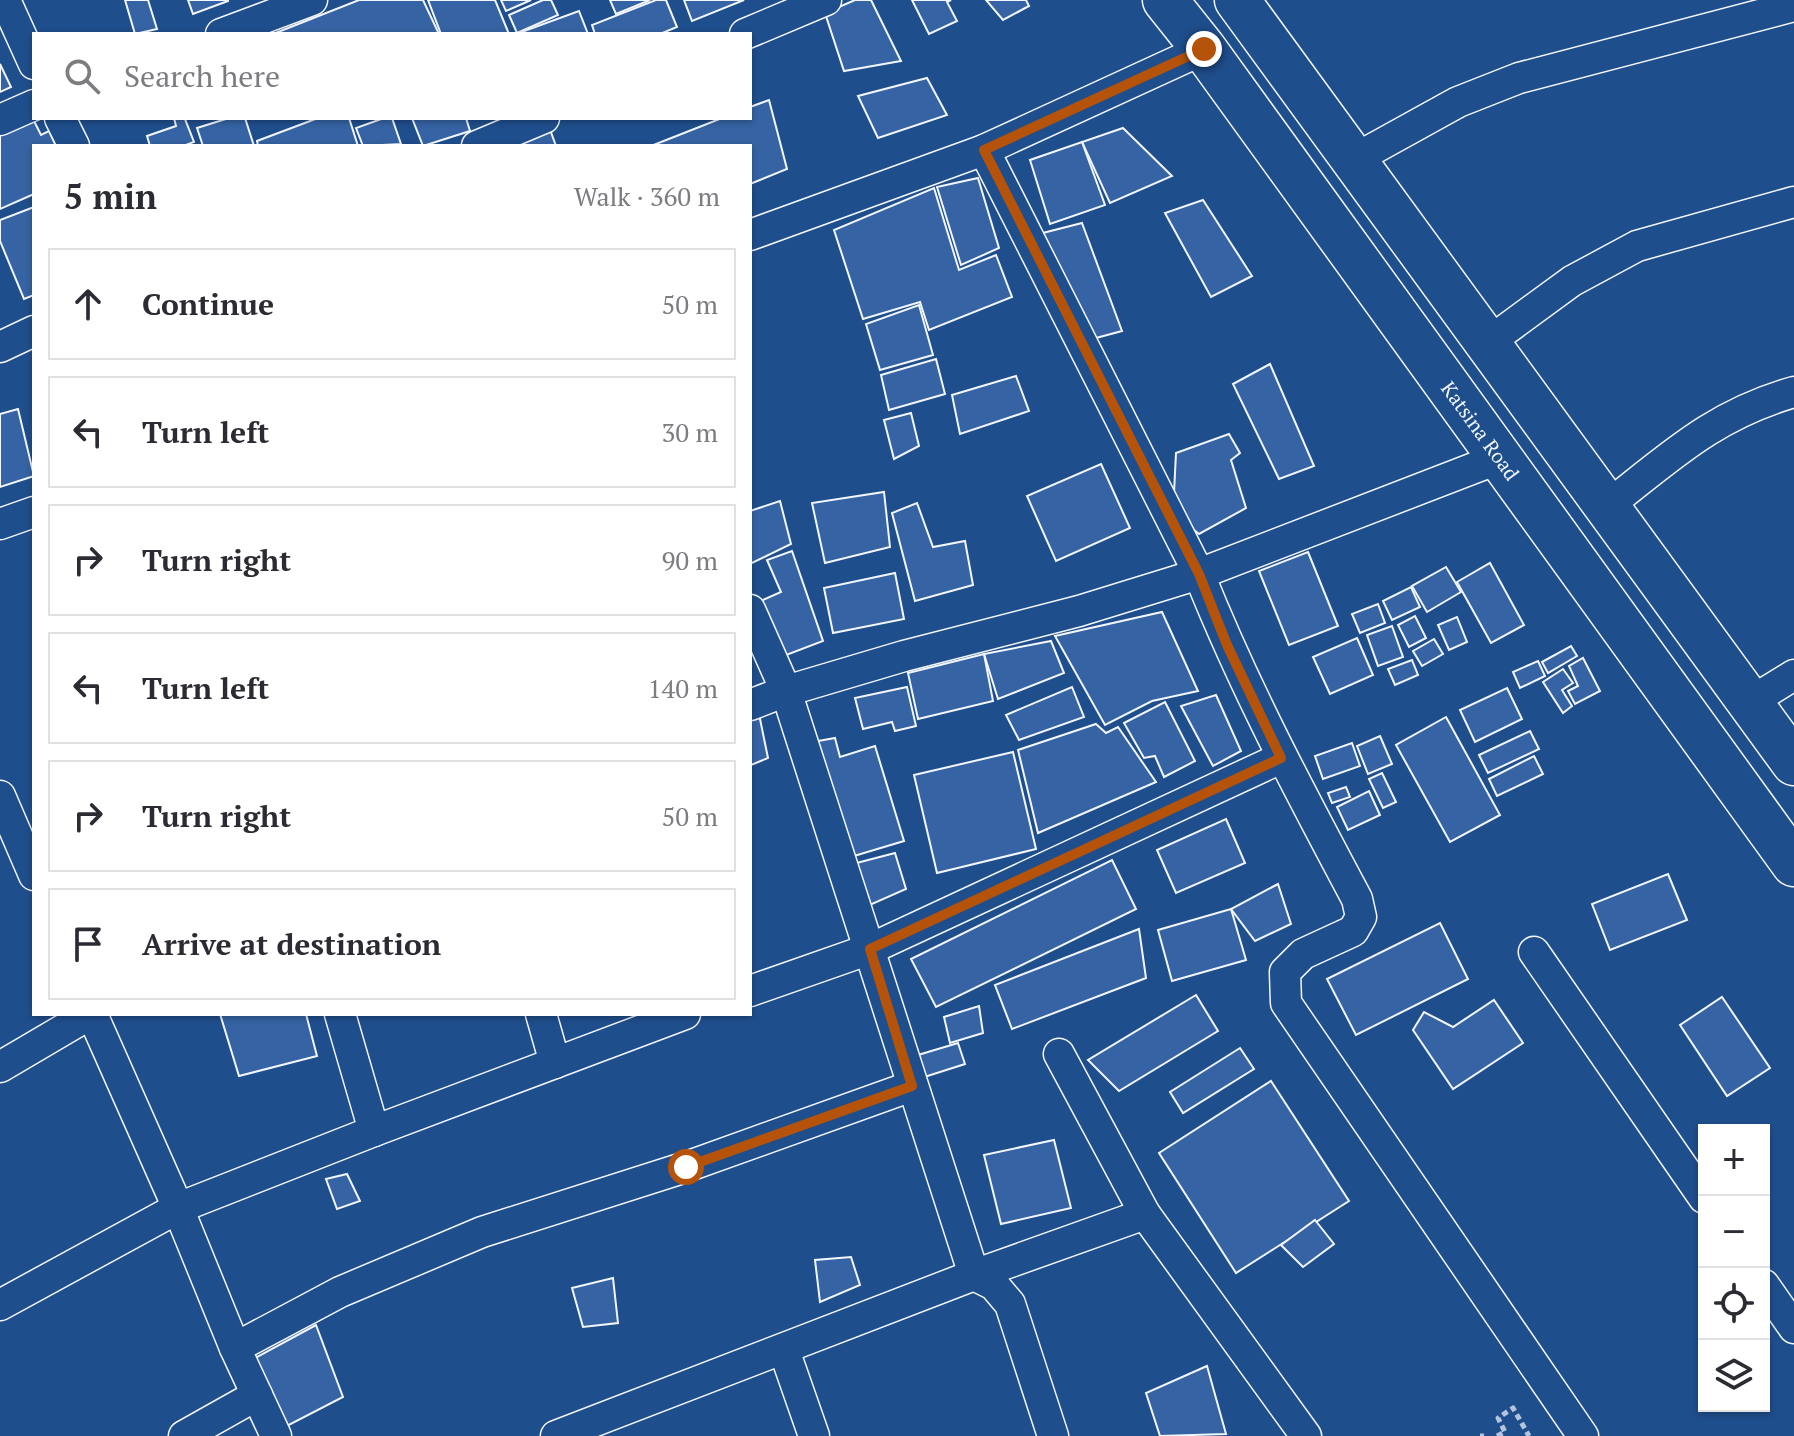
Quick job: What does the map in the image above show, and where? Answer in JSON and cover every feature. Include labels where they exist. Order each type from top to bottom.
[{"type":"highway","name":"Katsina Road","points":[[1165,0],[1204,49],[1794,864]]},
{"type":"highway","points":[[1237,0],[1794,763]]},
{"type":"street","points":[[5,0],[32,60]]},
{"type":"street","points":[[226,32],[312,0]]},
{"type":"street","points":[[750,32],[826,0]]},
{"type":"street","points":[[1353,160],[1458,102],[1519,78],[1794,6]]},
{"type":"street","points":[[752,234],[984,150],[1204,49]]},
{"type":"street","points":[[0,120],[32,106]]},
{"type":"street","points":[[61,120],[73,144]]},
{"type":"street","points":[[482,144],[539,120]]},
{"type":"street","points":[[984,150],[1199,574],[1227,645],[1281,758],[1357,899],[1361,917],[1353,931],[1303,954],[1285,972],[1286,1003],[1583,1436]]},
{"type":"street","points":[[1486,344],[1572,281],[1637,246],[1794,202]]},
{"type":"street","points":[[0,347],[32,332]]},
{"type":"street","points":[[1606,507],[1700,433],[1732,414],[1794,392]]},
{"type":"street","points":[[752,704],[904,656],[1079,611],[1199,574],[1500,458]]},
{"type":"street","points":[[0,524],[32,513]]},
{"type":"street","points":[[752,614],[786,691],[974,1275],[994,1285],[1010,1304],[1053,1436]]},
{"type":"street","points":[[1750,702],[1794,675]]},
{"type":"street","points":[[752,990],[870,949],[1281,758]]},
{"type":"street","points":[[0,796],[8,840],[32,872]]},
{"type":"street","points":[[1534,952],[1703,1196]]},
{"type":"street","points":[[0,1067],[88,1016]]},
{"type":"street","points":[[92,1016],[276,1436]]},
{"type":"street","points":[[341,1016],[374,1131]]},
{"type":"street","points":[[542,1016],[555,1063]]},
{"type":"street","points":[[0,1305],[178,1208],[680,1016]]},
{"type":"street","points":[[1059,1054],[1145,1214],[1306,1436]]},
{"type":"street","points":[[235,1348],[340,1292],[482,1232],[686,1167],[912,1086]]},
{"type":"street","points":[[567,1434],[974,1275],[1145,1214]]},
{"type":"street","points":[[1770,1294],[1794,1328]]},
{"type":"street","points":[[784,1350],[814,1436]]},
{"type":"street","points":[[184,1436],[257,1395]]},
{"type":"path","points":[[1497,1436],[1505,1432],[1498,1418],[1513,1408],[1529,1436]]},
{"type":"building","points":[[125,0],[148,0],[157,29],[134,32]]},
{"type":"building","points":[[188,0],[228,0],[228,1],[193,14]]},
{"type":"building","points":[[359,0],[423,0],[438,32],[278,32]]},
{"type":"building","points":[[428,0],[495,0],[508,32],[440,32]]},
{"type":"building","points":[[501,0],[531,0],[506,11]]},
{"type":"building","points":[[543,0],[551,0],[558,15],[517,32],[509,15]]},
{"type":"building","points":[[610,0],[650,0],[616,14]]},
{"type":"building","points":[[656,0],[666,0],[677,27],[665,32],[594,32],[592,25]]},
{"type":"building","points":[[684,0],[744,0],[692,21]]},
{"type":"building","points":[[855,0],[871,0],[901,61],[844,71],[825,13]]},
{"type":"building","points":[[912,0],[951,0],[947,2],[957,21],[929,34]]},
{"type":"building","points":[[986,0],[1026,0],[1029,6],[1003,20]]},
{"type":"building","points":[[579,11],[587,32],[521,32]]},
{"type":"building","points":[[0,64],[11,87],[0,92]]},
{"type":"building","points":[[927,78],[947,115],[878,138],[858,96]]},
{"type":"building","points":[[769,100],[787,169],[752,183],[752,144],[656,144],[717,120],[752,120],[752,106]]},
{"type":"building","points":[[174,120],[185,120],[194,142],[149,144],[147,136],[176,126]]},
{"type":"building","points":[[223,120],[246,120],[253,144],[202,144],[197,128]]},
{"type":"building","points":[[313,120],[350,120],[357,144],[258,144],[257,141]]},
{"type":"building","points":[[378,120],[393,120],[401,144],[362,144],[356,128]]},
{"type":"building","points":[[413,120],[467,120],[470,131],[422,144]]},
{"type":"building","points":[[34,121],[41,135],[49,131],[55,144],[32,144],[32,195],[0,209],[0,135]]},
{"type":"building","points":[[548,124],[555,144],[500,144]]},
{"type":"building","points":[[1123,128],[1172,176],[1110,203],[1082,142]]},
{"type":"building","points":[[1082,142],[1105,205],[1050,224],[1030,160]]},
{"type":"building","points":[[978,178],[999,248],[961,265],[937,187]]},
{"type":"building","points":[[934,188],[959,270],[996,255],[1012,297],[929,330],[920,302],[863,319],[834,230]]},
{"type":"building","points":[[1203,200],[1252,276],[1211,297],[1165,213]]},
{"type":"building","points":[[32,208],[32,296],[24,299],[0,241],[0,220]]},
{"type":"building","points":[[1082,223],[1122,331],[1081,342],[1035,235]]},
{"type":"building","points":[[919,305],[933,355],[880,370],[866,324]]},
{"type":"building","points":[[936,359],[945,394],[889,410],[881,375]]},
{"type":"building","points":[[1270,364],[1314,466],[1279,479],[1233,384]]},
{"type":"building","points":[[1016,376],[1029,411],[960,434],[952,395]]},
{"type":"building","points":[[18,409],[32,477],[0,487],[0,414]]},
{"type":"building","points":[[911,413],[919,446],[894,459],[884,420]]},
{"type":"building","points":[[1229,434],[1240,453],[1231,460],[1246,508],[1199,534],[1173,513],[1176,453]]},
{"type":"building","points":[[1101,464],[1130,528],[1056,561],[1027,496]]},
{"type":"building","points":[[884,492],[890,547],[825,563],[812,503]]},
{"type":"building","points":[[780,501],[791,544],[752,563],[752,510]]},
{"type":"building","points":[[917,503],[933,547],[965,541],[973,585],[915,601],[892,513]]},
{"type":"building","points":[[792,551],[823,641],[781,657],[754,604],[781,592],[767,560]]},
{"type":"building","points":[[1308,552],[1338,626],[1289,645],[1259,571]]},
{"type":"building","points":[[1490,563],[1524,625],[1491,643],[1457,582]]},
{"type":"building","points":[[1446,567],[1461,592],[1427,612],[1412,586]]},
{"type":"building","points":[[895,573],[904,619],[833,633],[824,588]]},
{"type":"building","points":[[1411,587],[1420,607],[1392,620],[1383,601]]},
{"type":"building","points":[[1378,604],[1385,623],[1360,633],[1352,614]]},
{"type":"building","points":[[1162,612],[1198,691],[1152,701],[1105,725],[1055,636]]},
{"type":"building","points":[[1415,616],[1426,638],[1409,647],[1398,625]]},
{"type":"building","points":[[1457,617],[1467,642],[1449,650],[1438,625]]},
{"type":"building","points":[[1392,626],[1403,657],[1378,666],[1367,635]]},
{"type":"building","points":[[1357,638],[1373,675],[1330,694],[1313,657]]},
{"type":"building","points":[[1434,639],[1443,654],[1422,666],[1413,651]]},
{"type":"building","points":[[1051,641],[1064,673],[998,699],[984,654]]},
{"type":"building","points":[[1571,646],[1577,656],[1548,673],[1542,662]]},
{"type":"building","points":[[984,654],[993,701],[918,719],[908,673]]},
{"type":"building","points":[[1583,658],[1600,691],[1575,704],[1568,691],[1578,686],[1569,666]]},
{"type":"building","points":[[1412,660],[1418,675],[1395,685],[1388,669]]},
{"type":"building","points":[[1538,661],[1545,676],[1520,688],[1513,672]]},
{"type":"building","points":[[1563,669],[1573,683],[1562,690],[1572,706],[1563,713],[1543,682]]},
{"type":"building","points":[[907,687],[916,726],[895,731],[892,722],[863,729],[855,698]]},
{"type":"building","points":[[1072,687],[1084,717],[1019,740],[1006,715]]},
{"type":"building","points":[[1507,688],[1522,719],[1475,742],[1460,710]]},
{"type":"building","points":[[1216,695],[1241,751],[1213,766],[1181,706]]},
{"type":"building","points":[[1165,702],[1195,761],[1164,777],[1155,756],[1144,758],[1124,723]]},
{"type":"building","points":[[759,714],[768,758],[752,765],[752,715]]},
{"type":"building","points":[[1446,717],[1500,815],[1450,842],[1396,745]]},
{"type":"building","points":[[1096,724],[1106,733],[1118,727],[1156,782],[1038,833],[1018,750]]},
{"type":"building","points":[[1530,731],[1539,749],[1488,773],[1479,755]]},
{"type":"building","points":[[1380,736],[1392,764],[1368,774],[1357,746]]},
{"type":"building","points":[[835,738],[840,757],[875,746],[904,841],[854,856],[818,741]]},
{"type":"building","points":[[1352,743],[1360,766],[1323,779],[1315,756]]},
{"type":"building","points":[[1013,752],[1036,849],[937,873],[914,775]]},
{"type":"building","points":[[1534,756],[1543,774],[1497,796],[1489,779]]},
{"type":"building","points":[[1382,773],[1396,802],[1383,808],[1369,779]]},
{"type":"building","points":[[1346,787],[1350,797],[1332,803],[1328,793]]},
{"type":"building","points":[[1369,791],[1380,815],[1348,830],[1337,807]]},
{"type":"building","points":[[1226,819],[1245,863],[1176,893],[1157,850]]},
{"type":"building","points":[[895,853],[906,889],[863,908],[849,865]]},
{"type":"building","points":[[1112,860],[1136,909],[936,1007],[911,959]]},
{"type":"building","points":[[1668,874],[1687,920],[1610,950],[1592,904]]},
{"type":"building","points":[[1278,884],[1291,924],[1255,941],[1231,909]]},
{"type":"building","points":[[1231,909],[1246,960],[1172,981],[1158,930]]},
{"type":"building","points":[[1440,923],[1468,979],[1356,1035],[1327,979]]},
{"type":"building","points":[[1139,929],[1146,978],[1012,1029],[995,985]]},
{"type":"building","points":[[1196,995],[1218,1031],[1119,1091],[1088,1060]]},
{"type":"building","points":[[1722,997],[1770,1068],[1727,1096],[1680,1025]]},
{"type":"building","points":[[1494,1000],[1523,1043],[1453,1089],[1413,1030],[1424,1012],[1453,1027]]},
{"type":"building","points":[[979,1006],[983,1033],[950,1043],[944,1017]]},
{"type":"building","points":[[221,1016],[307,1016],[317,1056],[239,1076]]},
{"type":"building","points":[[958,1043],[965,1064],[915,1080],[908,1058]]},
{"type":"building","points":[[1240,1048],[1254,1069],[1183,1113],[1170,1092]]},
{"type":"building","points":[[1271,1081],[1349,1201],[1236,1273],[1159,1153]]},
{"type":"building","points":[[1054,1140],[1071,1208],[1001,1224],[984,1155]]},
{"type":"building","points":[[347,1174],[360,1201],[337,1209],[326,1179]]},
{"type":"building","points":[[1315,1220],[1334,1244],[1303,1267],[1281,1245]]},
{"type":"building","points":[[851,1257],[860,1285],[820,1302],[815,1260]]},
{"type":"building","points":[[613,1278],[618,1323],[583,1327],[572,1288]]},
{"type":"building","points":[[316,1325],[343,1397],[283,1428],[248,1362]]},
{"type":"building","points":[[1207,1366],[1226,1434],[1160,1436],[1146,1393]]},
{"type":"route","points":[[686,1167],[912,1086],[870,949],[1281,758],[1227,645],[1199,574],[984,150],[1204,49]]}]
